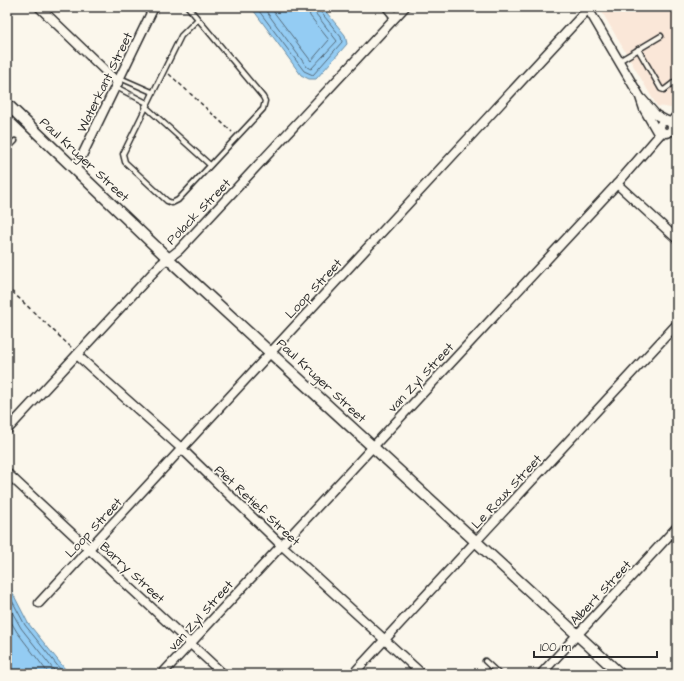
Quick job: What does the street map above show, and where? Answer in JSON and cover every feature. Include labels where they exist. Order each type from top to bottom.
[{"type":"street","points":[[39,7],[47,10],[118,82]]},
{"type":"street","name":"Waterkant Street","points":[[76,168],[154,7]]},
{"type":"street","points":[[387,7],[395,17]]},
{"type":"street","name":"Polack Street","points":[[7,430],[161,264],[169,258],[405,7]]},
{"type":"street","points":[[588,8],[640,97],[644,109],[660,133],[666,134],[677,115]]},
{"type":"street","name":"Loop Street","points":[[39,603],[588,8]]},
{"type":"street","points":[[640,97],[656,115],[671,127]]},
{"type":"street","name":"Paul Kruger Street","points":[[7,104],[169,258],[620,674]]},
{"type":"street","name":"van Zyl Street","points":[[162,674],[373,445],[618,184],[660,133]]},
{"type":"street","points":[[618,184],[677,239]]},
{"type":"street","name":"Le Roux Street","points":[[353,674],[677,324]]},
{"type":"street","name":"Piet Retief Street","points":[[78,354],[181,448],[281,544],[422,674]]},
{"type":"street","name":"Barry Street","points":[[7,473],[223,674]]},
{"type":"street","name":"Albert Street","points":[[541,674],[677,527]]},
{"type":"lane","points":[[188,7],[198,19],[265,101],[263,109],[178,200],[170,202],[161,196],[125,162],[122,157],[146,104],[180,36],[198,19]]},
{"type":"lane","points":[[619,60],[661,36]]},
{"type":"lane","points":[[638,49],[661,89],[664,90],[677,80]]},
{"type":"lane","points":[[118,82],[152,92]]},
{"type":"lane","points":[[118,82],[146,104],[210,165]]},
{"type":"lane","points":[[7,149],[15,140]]},
{"type":"lane","points":[[485,661],[499,674]]},
{"type":"path","points":[[164,69],[237,136]]},
{"type":"path","points":[[7,287],[78,354]]},
{"type":"shaded area","points":[[599,7],[677,7],[677,101],[671,108],[657,106]]},
{"type":"water","points":[[251,7],[322,7],[345,35],[347,44],[316,79],[309,79],[301,75]]},
{"type":"water","points":[[7,582],[28,623],[69,674],[7,674]]}]
